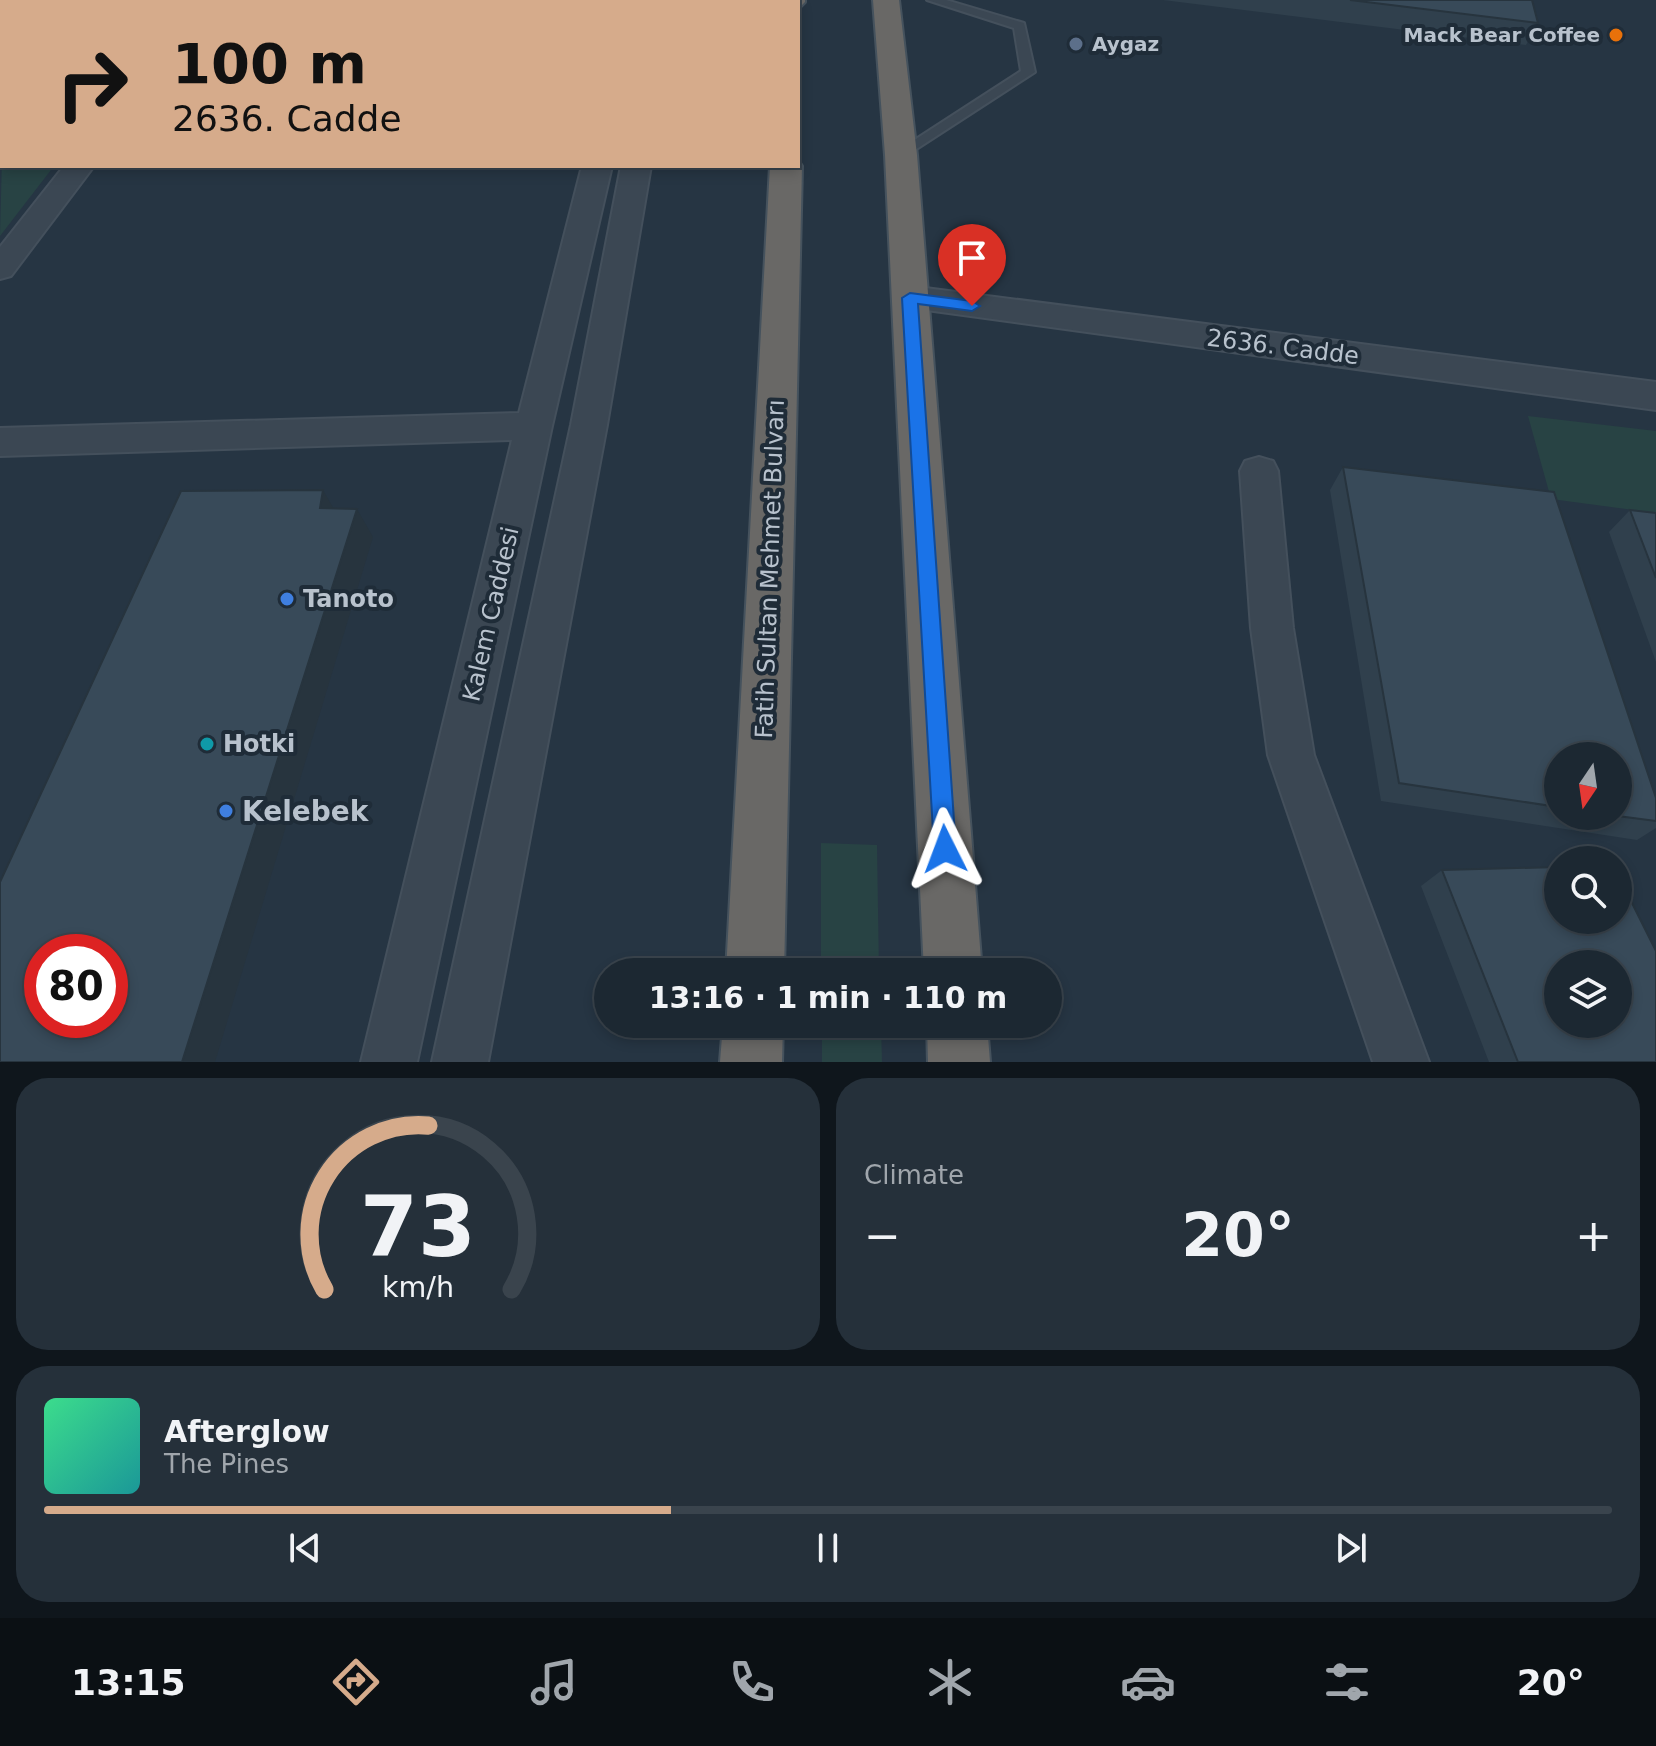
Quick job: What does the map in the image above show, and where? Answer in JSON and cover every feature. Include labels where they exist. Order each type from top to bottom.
[{"type":"highway","points":[[886,0],[901,155],[952,958]]},
{"type":"highway","name":"Fatih Sultan Mehmet Bulvarı","points":[[756,958],[786,168]]},
{"type":"highway","points":[[751,1062],[752,1038]]},
{"type":"highway","points":[[958,1038],[959,1062]]},
{"type":"street","points":[[0,269],[77,168]]},
{"type":"street","name":"Kalem Caddesi","points":[[389,1062],[534,426],[597,168]]},
{"type":"street","points":[[460,1062],[589,425],[636,168]]},
{"type":"street","name":"2636. Cadde","points":[[910,298],[1656,396]]},
{"type":"street","points":[[0,442],[534,426]]},
{"type":"street","points":[[1259,471],[1272,628],[1291,755],[1401,1062]]},
{"type":"lane","points":[[901,155],[1028,72],[1020,26],[933,0]]},
{"type":"green space","points":[[2,168],[52,168],[0,236]]},
{"type":"green space","points":[[1528,416],[1656,431],[1656,513],[1551,499]]},
{"type":"green space","points":[[821,843],[877,845],[879,958],[821,958]]},
{"type":"green space","points":[[822,1038],[881,1038],[882,1062],[822,1062]]},
{"type":"building","points":[[1350,0],[1532,0],[1538,23]]},
{"type":"building","points":[[1343,467],[1554,492],[1656,798],[1656,821],[1632,818],[1632,742],[1544,742],[1544,805],[1399,783]]},
{"type":"building","name":"Hotki","points":[[323,490],[320,508],[357,509],[182,1062],[0,1062],[0,882],[181,491]]},
{"type":"building","points":[[1630,510],[1656,513],[1656,578]]},
{"type":"building","points":[[1544,867],[1544,934],[1632,934],[1632,903],[1656,951],[1656,1062],[1518,1062],[1442,870]]},
{"type":"place","name":"Mack Bear Coffee","points":[[1616,35]]},
{"type":"place","name":"Aygaz","points":[[1076,44]]},
{"type":"place","name":"Tanoto","points":[[287,599]]},
{"type":"place","name":"Hotki","points":[[207,744]]},
{"type":"place","name":"Kelebek","points":[[226,811]]},
{"type":"route","points":[[945,849],[910,298],[972,306]]}]
